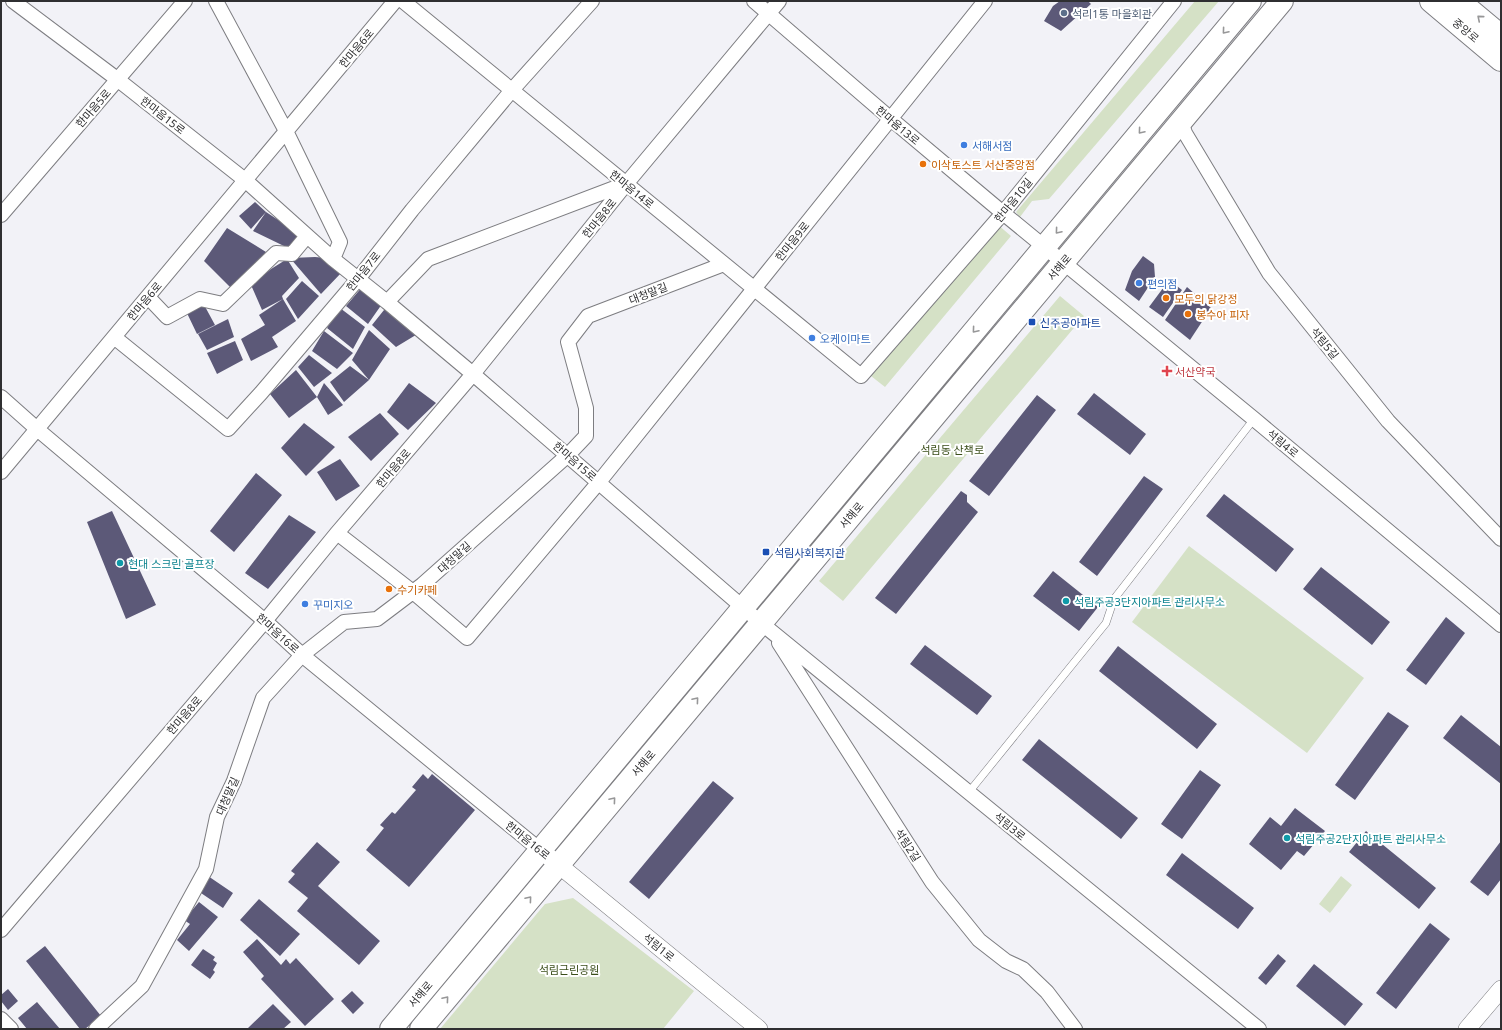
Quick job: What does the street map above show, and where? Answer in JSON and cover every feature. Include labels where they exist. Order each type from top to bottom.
[{"type":"main road","name":"서해로","points":[[391,1029],[1250,1]]},
{"type":"main road","name":"서해로","points":[[421,1029],[558,865],[767,628],[1063,262],[1282,1]]},
{"type":"main road","name":"중앙로","points":[[1431,1],[1501,60]]},
{"type":"main road","name":"중앙로","points":[[1460,1],[1501,36]]},
{"type":"street","name":"한마음15로","points":[[13,1],[245,180],[333,259],[387,302],[568,455],[767,628]]},
{"type":"street","name":"한마음5로","points":[[1,215],[185,1]]},
{"type":"street","points":[[216,1],[286,131],[340,242],[333,259]]},
{"type":"street","name":"한마음6로","points":[[1,472],[395,1]]},
{"type":"street","name":"한마음14로","points":[[403,1],[861,376]]},
{"type":"street","name":"한마음7로","points":[[114,337],[228,429],[262,393],[358,279],[412,210],[512,90],[592,1]]},
{"type":"street","name":"한마음13로","points":[[754,1],[890,119],[1003,214],[1063,262]]},
{"type":"street","name":"한마음8로","points":[[1,930],[265,621],[337,533],[472,374],[626,184],[779,1]]},
{"type":"street","name":"한마음9로","points":[[413,592],[467,638],[599,482],[985,1]]},
{"type":"street","name":"한마음10길","points":[[861,376],[1003,214],[1166,4]]},
{"type":"street","name":"석림5길","points":[[1181,122],[1185,133],[1269,273],[1388,421],[1501,539]]},
{"type":"street","points":[[387,302],[428,259],[626,184]]},
{"type":"street","points":[[148,297],[167,318],[200,299],[223,304],[276,253],[292,254],[307,236]]},
{"type":"street","name":"석림4로","points":[[1063,262],[1501,625]]},
{"type":"street","name":"대청말길","points":[[96,1029],[142,986],[206,869],[217,817],[234,781],[263,698],[302,655],[344,622],[377,619],[413,592],[568,455],[586,436],[586,408],[568,342],[588,316],[724,264]]},
{"type":"street","name":"한마음16로","points":[[1,397],[265,621],[302,655],[558,865]]},
{"type":"street","points":[[337,533],[413,592]]},
{"type":"street","name":"석림3로","points":[[767,628],[1259,1029]]},
{"type":"street","name":"석림2길","points":[[767,628],[932,882],[979,940],[1006,961],[1023,969],[1047,992],[1075,1029]]},
{"type":"street","name":"석림1로","points":[[558,865],[759,1029]]},
{"type":"street","points":[[1467,1029],[1501,989]]},
{"type":"street","points":[[1,1019],[11,1029]]},
{"type":"lane","points":[[969,792],[1106,623],[1114,599],[1254,419]]},
{"type":"green space","points":[[1195,1],[1219,1],[1049,199],[1032,201],[1020,217],[1016,212]]},
{"type":"green space","points":[[997,224],[1011,236],[885,387],[871,376]]},
{"type":"green space","name":"석림동 산책로","points":[[1060,296],[1084,316],[843,601],[819,581]]},
{"type":"green space","points":[[1189,546],[1364,678],[1307,753],[1132,622]]},
{"type":"green space","points":[[1341,876],[1352,885],[1330,913],[1319,904]]},
{"type":"green space","name":"석림근린공원","points":[[573,898],[694,991],[663,1029],[440,1029],[545,904]]},
{"type":"building","name":"석리1통 마을회관","points":[[1060,1],[1088,1],[1091,4],[1061,31],[1044,21],[1053,6]]},
{"type":"building","points":[[255,202],[266,212],[251,229],[239,216]]},
{"type":"building","points":[[266,212],[304,237],[291,251],[253,231]]},
{"type":"building","points":[[227,228],[266,252],[232,289],[204,261]]},
{"type":"building","name":"편의점","points":[[1143,256],[1154,264],[1155,277],[1139,301],[1125,290],[1132,271]]},
{"type":"building","points":[[290,258],[326,258],[342,272],[321,294]]},
{"type":"building","points":[[287,259],[299,278],[282,296],[283,299],[262,310],[251,285],[271,269]]},
{"type":"building","points":[[368,280],[389,294],[368,324],[346,306]]},
{"type":"building","name":"모두의 닭강정","points":[[1169,280],[1182,290],[1163,317],[1149,307]]},
{"type":"building","points":[[302,281],[319,296],[298,319],[286,299]]},
{"type":"building","name":"봉수아 피자","points":[[1187,287],[1211,308],[1190,340],[1165,320]]},
{"type":"building","points":[[283,299],[296,321],[272,337],[278,347],[251,361],[241,339],[265,325],[259,315]]},
{"type":"building","points":[[392,300],[429,327],[396,347],[372,325]]},
{"type":"building","points":[[202,301],[215,325],[197,334],[185,309]]},
{"type":"building","points":[[340,308],[365,327],[353,349],[327,328]]},
{"type":"building","points":[[228,319],[234,337],[207,350],[198,334]]},
{"type":"building","points":[[369,330],[390,349],[369,380],[352,360]]},
{"type":"building","points":[[324,331],[353,353],[337,369],[312,351]]},
{"type":"building","points":[[235,341],[243,360],[217,374],[207,353]]},
{"type":"building","points":[[309,355],[332,373],[314,387],[298,367]]},
{"type":"building","points":[[350,366],[369,380],[344,402],[330,382]]},
{"type":"building","points":[[296,370],[317,397],[289,418],[270,394]]},
{"type":"building","points":[[324,383],[343,405],[328,415],[317,397]]},
{"type":"building","points":[[409,383],[436,403],[408,430],[387,412]]},
{"type":"building","points":[[1094,393],[1146,434],[1130,455],[1077,414]]},
{"type":"building","points":[[1037,395],[1056,410],[989,496],[969,481]]},
{"type":"building","points":[[380,413],[399,434],[371,461],[348,437]]},
{"type":"building","points":[[304,423],[335,447],[306,476],[281,448]]},
{"type":"building","points":[[340,459],[360,486],[336,501],[317,472]]},
{"type":"building","points":[[256,473],[282,495],[234,552],[210,531]]},
{"type":"building","points":[[1144,476],[1163,489],[1097,576],[1079,562]]},
{"type":"building","points":[[961,491],[967,495],[967,502],[978,512],[896,614],[875,598]]},
{"type":"building","points":[[1224,494],[1294,549],[1276,572],[1206,516]]},
{"type":"building","name":"현대 스크린 골프장","points":[[112,511],[156,605],[126,619],[87,522]]},
{"type":"building","points":[[289,515],[316,532],[268,589],[245,573]]},
{"type":"building","points":[[1321,567],[1390,622],[1372,645],[1303,589]]},
{"type":"building","name":"석림주공3단지아파트 관리사무소","points":[[1053,571],[1098,607],[1079,631],[1033,596]]},
{"type":"building","points":[[1446,617],[1465,633],[1426,685],[1406,670]]},
{"type":"building","points":[[925,645],[992,696],[977,715],[910,664]]},
{"type":"building","points":[[1118,646],[1217,724],[1197,749],[1099,671]]},
{"type":"building","points":[[1388,712],[1409,726],[1355,800],[1335,785]]},
{"type":"building","points":[[1461,715],[1501,747],[1501,784],[1443,738]]},
{"type":"building","points":[[1039,739],[1138,818],[1121,839],[1022,760]]},
{"type":"building","points":[[1200,770],[1221,785],[1182,839],[1161,824]]},
{"type":"building","points":[[423,774],[428,779],[432,774],[475,810],[409,887],[366,850],[384,828],[380,825],[392,812],[395,814],[416,790],[412,787]]},
{"type":"building","points":[[713,781],[734,798],[649,899],[629,882]]},
{"type":"building","name":"석림주공2단지아파트 관리사무소","points":[[1295,808],[1325,831],[1304,856],[1297,851],[1281,870],[1249,844],[1270,817],[1281,826]]},
{"type":"building","points":[[1366,831],[1436,888],[1419,909],[1349,852]]},
{"type":"building","points":[[1501,841],[1501,879],[1488,896],[1470,882]]},
{"type":"building","points":[[317,842],[340,862],[318,886],[380,941],[359,965],[297,911],[308,898],[288,882],[295,874],[291,871]]},
{"type":"building","points":[[1182,853],[1254,908],[1238,929],[1166,875]]},
{"type":"building","points":[[208,876],[233,893],[223,908],[198,891]]},
{"type":"building","points":[[259,899],[300,934],[280,956],[240,920]]},
{"type":"building","points":[[199,902],[218,917],[189,951],[177,940],[190,924],[184,920]]},
{"type":"building","points":[[1430,923],[1450,939],[1396,1009],[1376,993]]},
{"type":"building","points":[[257,939],[281,965],[286,959],[290,964],[296,958],[334,999],[305,1026],[261,979],[264,976],[243,952]]},
{"type":"building","points":[[45,946],[101,1016],[85,1029],[80,1029],[26,961]]},
{"type":"building","points":[[203,949],[215,957],[213,960],[217,963],[213,970],[215,972],[210,979],[191,965]]},
{"type":"building","points":[[1278,954],[1286,961],[1266,985],[1258,978]]},
{"type":"building","points":[[1314,964],[1363,1004],[1345,1026],[1296,986]]},
{"type":"building","points":[[8,989],[18,1001],[8,1010],[1,1001],[1,995]]},
{"type":"building","points":[[352,991],[364,1003],[353,1014],[341,1001]]},
{"type":"building","points":[[37,1002],[60,1029],[27,1029],[18,1018]]},
{"type":"building","points":[[273,1004],[291,1022],[283,1029],[247,1029]]},
{"type":"place","name":"석리1통 마을회관","points":[[1064,13]]},
{"type":"place","name":"서해서점","points":[[964,145]]},
{"type":"place","name":"이삭토스트 서산중앙점","points":[[923,164]]},
{"type":"place","name":"편의점","points":[[1139,283]]},
{"type":"place","name":"모두의 닭강정","points":[[1166,298]]},
{"type":"place","name":"봉수아 피자","points":[[1188,314]]},
{"type":"place","name":"신주공아파트","points":[[1032,322]]},
{"type":"place","name":"오케이마트","points":[[812,338]]},
{"type":"place","name":"서산약국","points":[[1167,371]]},
{"type":"place","name":"석림사회복지관","points":[[766,552]]},
{"type":"place","name":"현대 스크린 골프장","points":[[120,563]]},
{"type":"place","name":"수기카페","points":[[389,589]]},
{"type":"place","name":"석림주공3단지아파트 관리사무소","points":[[1066,601]]},
{"type":"place","name":"꾸미지오","points":[[305,604]]},
{"type":"place","name":"석림주공2단지아파트 관리사무소","points":[[1287,838]]}]
